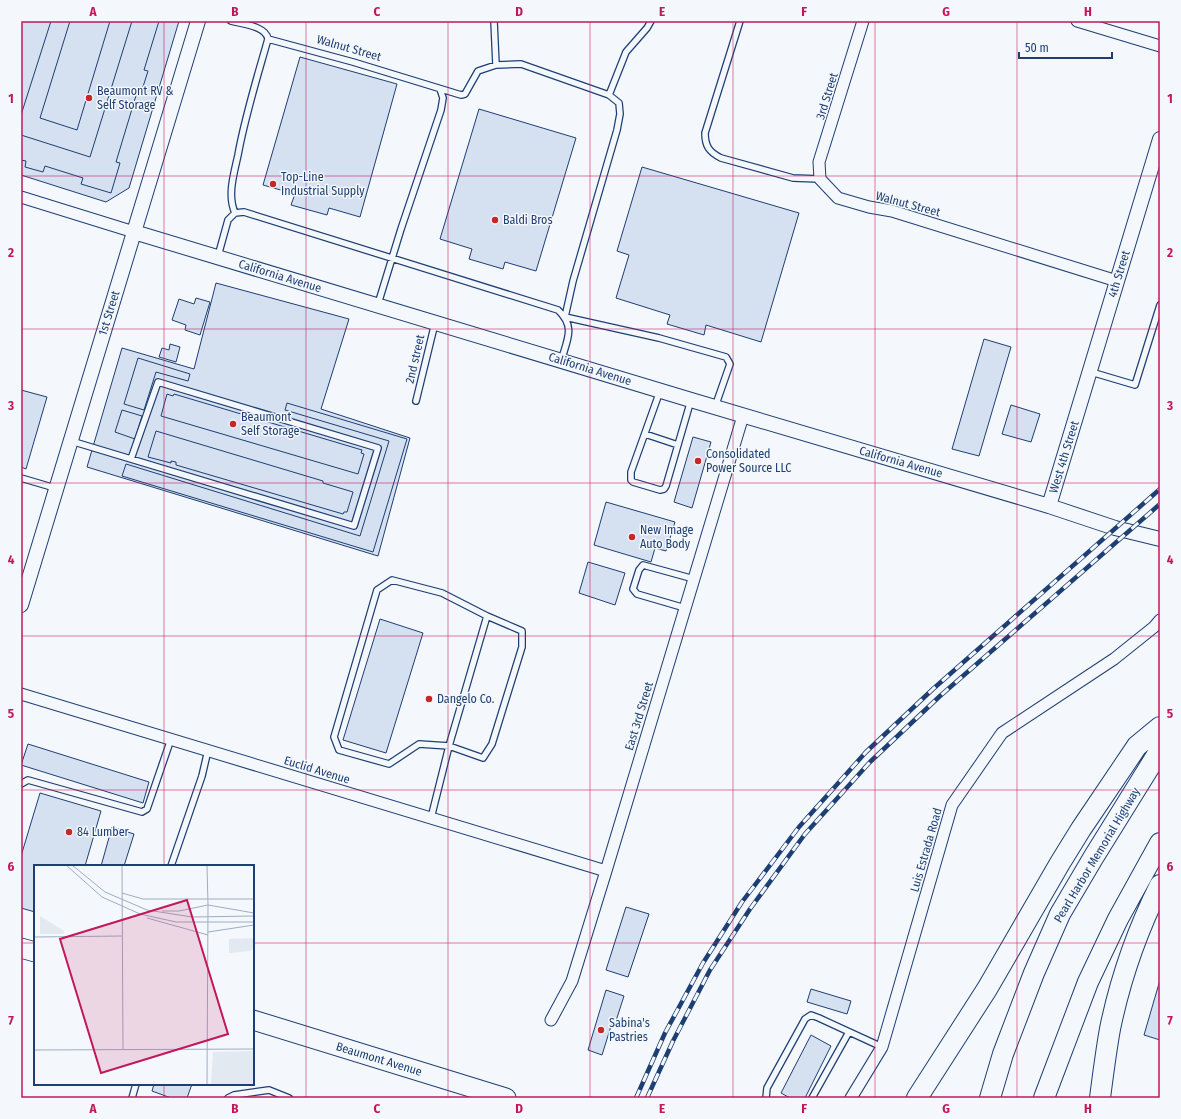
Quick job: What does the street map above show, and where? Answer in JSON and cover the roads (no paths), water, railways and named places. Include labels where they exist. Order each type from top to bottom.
[{"type":"highway","points":[[917,1098],[987,989],[1081,829],[1137,746],[1160,727]]},
{"type":"highway","name":"Pearl Harbor Memorial Highway","points":[[990,1098],[1004,1054],[1034,973],[1060,914],[1160,750]]},
{"type":"highway","points":[[1044,1098],[1088,982],[1118,919],[1160,843]]},
{"type":"highway","points":[[1100,1098],[1110,1028],[1128,962],[1160,885]]},
{"type":"highway","points":[[21,948],[34,952]]},
{"type":"highway","name":"Beaumont Avenue","points":[[254,1020],[506,1098]]},
{"type":"street","name":"1st Street","points":[[21,605],[25,578],[56,489],[198,21]]},
{"type":"street","name":"3rd Street","points":[[820,179],[819,162],[864,21]]},
{"type":"street","points":[[1077,21],[1160,46]]},
{"type":"street","name":"4th Street","points":[[1079,408],[1117,281],[1157,164],[1160,139]]},
{"type":"street","name":"Walnut Street","points":[[820,179],[838,198],[869,207],[892,211],[1117,281]]},
{"type":"street","name":"California Avenue","points":[[21,197],[743,416],[1049,506],[1115,528],[1160,540]]},
{"type":"street","name":"West 4th Street","points":[[1049,506],[1079,408]]},
{"type":"street","name":"East 3rd Street","points":[[552,1020],[572,981],[743,416]]},
{"type":"street","name":"Luis Estrada Road","points":[[851,1098],[882,1047],[952,805],[1002,733],[1114,659],[1154,627],[1160,620]]},
{"type":"street","name":"Euclid Avenue","points":[[21,694],[606,871]]},
{"type":"lane","name":"Walnut Street","points":[[231,21],[262,30],[267,34],[268,39],[353,62],[462,95],[465,94],[478,71],[496,65]]},
{"type":"lane","points":[[494,21],[496,65],[521,64],[609,95],[618,103],[620,114],[617,130],[573,281],[565,317]]},
{"type":"lane","points":[[609,95],[626,52],[647,28],[651,21]]},
{"type":"lane","points":[[740,21],[705,133],[707,147],[712,153],[721,158],[793,178],[820,179]]},
{"type":"lane","points":[[235,213],[232,206],[232,187],[245,120],[268,39]]},
{"type":"lane","points":[[378,305],[401,229],[441,110],[442,98],[440,89]]},
{"type":"lane","points":[[218,257],[228,220],[235,213],[244,212],[558,310],[569,324],[569,334],[561,361]]},
{"type":"lane","points":[[1090,371],[1135,385],[1160,305]]},
{"type":"lane","points":[[565,317],[659,338],[726,357],[730,364],[715,407]]},
{"type":"lane","name":"2nd street","points":[[416,401],[435,322]]},
{"type":"lane","points":[[71,440],[131,459],[354,526],[378,448],[158,382],[131,459]]},
{"type":"lane","points":[[660,390],[631,472],[630,477],[633,482],[660,490],[664,489],[691,400]]},
{"type":"lane","points":[[644,434],[678,445]]},
{"type":"lane","points":[[21,478],[56,489]]},
{"type":"lane","points":[[685,608],[637,594],[633,589],[639,570],[643,565],[694,579]]},
{"type":"lane","points":[[392,580],[442,593],[487,616],[522,631],[522,647],[492,744],[483,758],[449,746],[419,744],[389,764],[339,750],[334,738],[377,590],[392,580]]},
{"type":"lane","points":[[431,818],[449,746],[487,616]]},
{"type":"lane","points":[[21,784],[28,780],[142,812],[147,809],[171,739]]},
{"type":"lane","points":[[171,865],[202,776],[208,750]]},
{"type":"lane","points":[[766,1098],[767,1088],[804,1019],[811,1015],[882,1047]]},
{"type":"lane","points":[[812,1098],[849,1032]]},
{"type":"lane","points":[[132,1098],[136,1085]]},
{"type":"lane","points":[[228,1098],[234,1095],[269,1090],[290,1098]]},
{"type":"railway","points":[[636,1098],[665,1033],[703,963],[742,902],[799,827],[866,752],[933,689],[1160,489]]},
{"type":"railway","points":[[647,1098],[673,1041],[710,970],[750,909],[805,834],[870,762],[940,696],[1160,504]]},
{"type":"place","name":"Beaumont RV & Self Storage","points":[[89,98]]},
{"type":"place","name":"Top-Line Industrial Supply","points":[[273,184]]},
{"type":"place","name":"Baldi Bros","points":[[495,220]]},
{"type":"place","name":"Beaumont Self Storage","points":[[233,424]]},
{"type":"place","name":"Consolidated Power Source LLC","points":[[698,461]]},
{"type":"place","name":"New Image Auto Body","points":[[632,537]]},
{"type":"place","name":"Dangelo Co.","points":[[429,699]]},
{"type":"place","name":"84 Lumber","points":[[69,832]]},
{"type":"place","name":"Sabina's Pastries","points":[[601,1030]]}]
